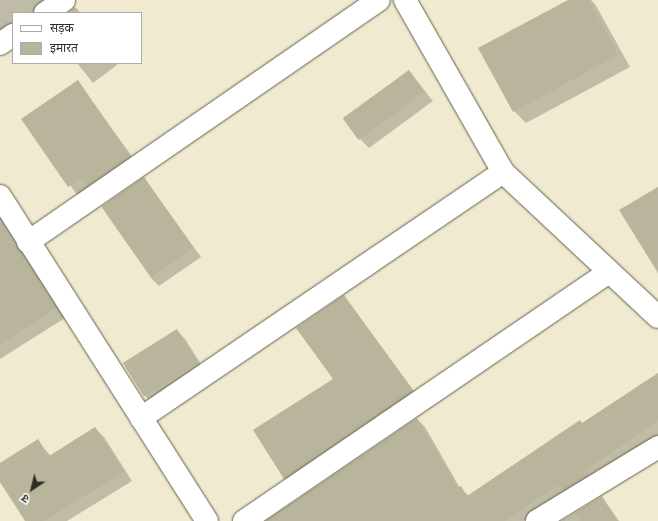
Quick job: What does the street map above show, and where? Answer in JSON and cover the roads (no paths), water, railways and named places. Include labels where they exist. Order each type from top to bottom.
[{"type":"street","points":[[46,12],[64,0]]},
{"type":"street","points":[[28,242],[379,0]]},
{"type":"street","points":[[406,0],[503,172],[658,317]]},
{"type":"street","points":[[0,44],[12,36]]},
{"type":"street","points":[[141,418],[503,172]]},
{"type":"street","points":[[0,196],[207,521]]},
{"type":"street","points":[[244,521],[609,272]]},
{"type":"street","points":[[537,521],[658,447]]}]
